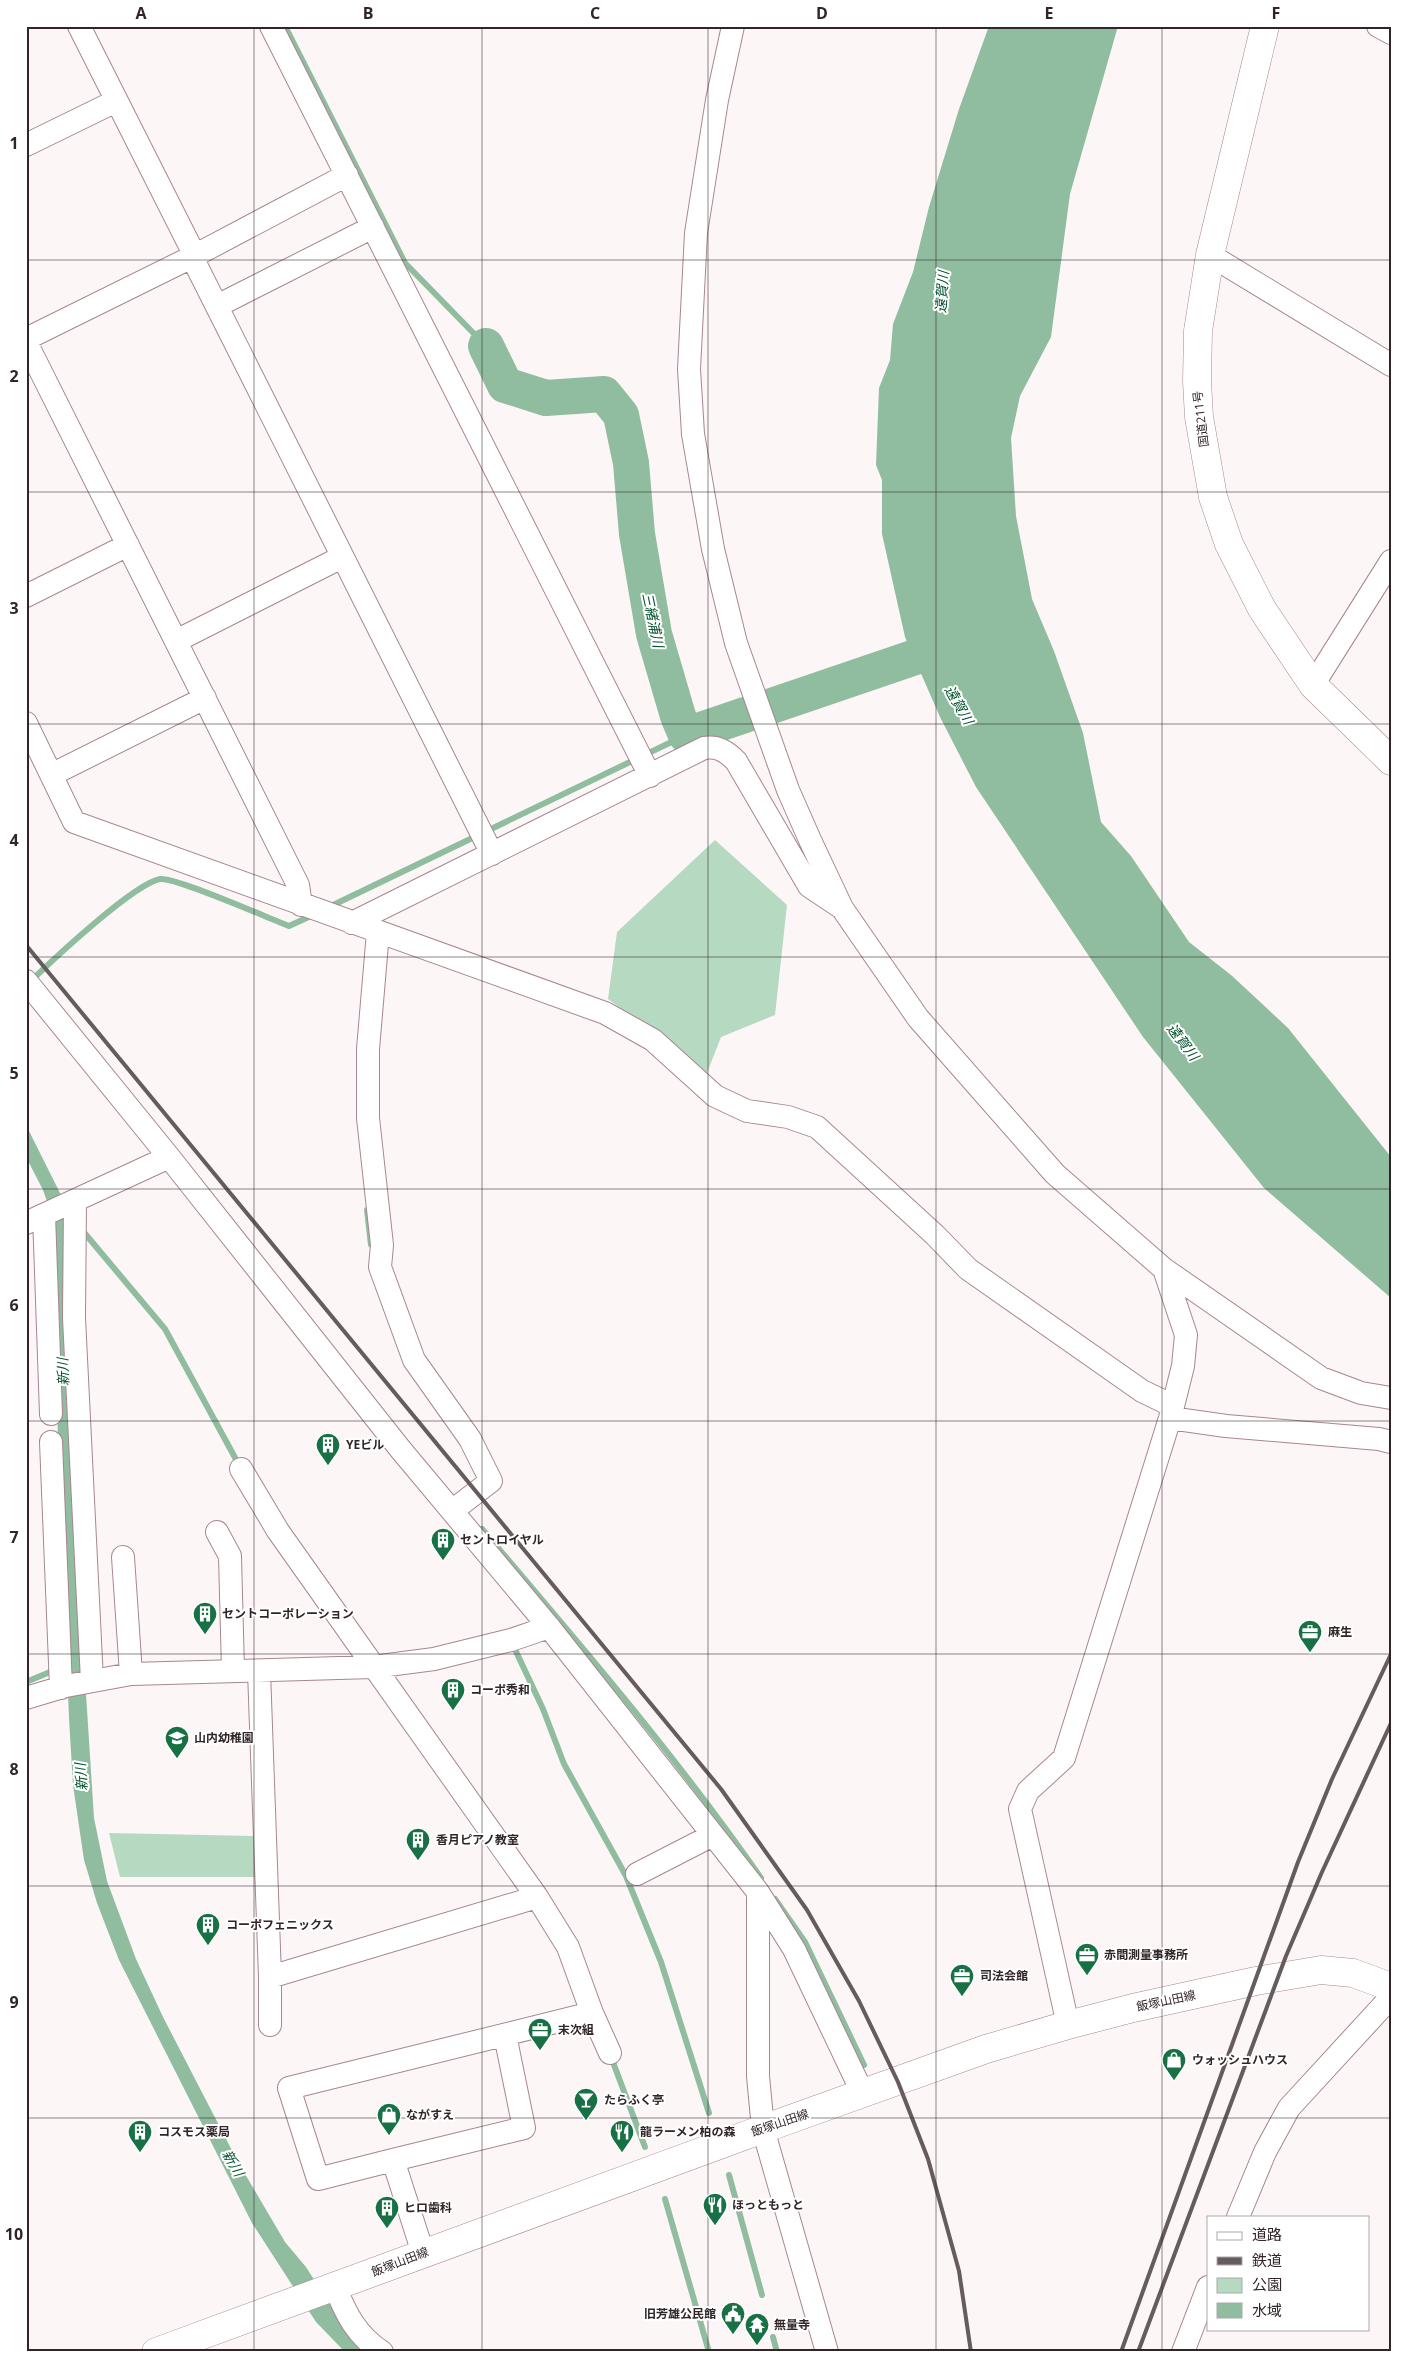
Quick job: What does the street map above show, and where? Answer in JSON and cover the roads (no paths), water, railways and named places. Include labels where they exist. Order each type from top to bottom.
[{"type":"main road","name":"国道211号","points":[[1265,26],[1210,255],[1198,331],[1197,382],[1200,417],[1213,497],[1229,544],[1262,609],[1314,685],[1391,761]]},
{"type":"main road","name":"飯塚山田線","points":[[156,2352],[762,2129],[986,2050],[1068,2025],[1208,1992],[1321,1970],[1353,1973],[1391,1987]]},
{"type":"street","points":[[79,26],[194,257],[216,306],[492,854]]},
{"type":"street","points":[[271,26],[650,776]]},
{"type":"street","points":[[732,26],[717,100],[696,233],[689,369],[693,434],[714,549],[736,643],[788,790],[842,908],[918,1018],[1055,1174],[1164,1269],[1321,1378],[1361,1393],[1391,1398]]},
{"type":"street","points":[[1378,26],[1391,33]]},
{"type":"street","points":[[26,145],[116,101]]},
{"type":"street","points":[[301,905],[298,885],[26,340],[194,257],[347,175]]},
{"type":"street","points":[[216,306],[373,227]]},
{"type":"street","points":[[1210,255],[1391,365]]},
{"type":"street","points":[[26,596],[128,545]]},
{"type":"street","points":[[176,641],[342,557]]},
{"type":"street","points":[[1314,685],[1391,561]]},
{"type":"street","points":[[51,774],[205,698]]},
{"type":"street","points":[[26,723],[74,822],[604,1013],[654,1040],[715,1096],[747,1111],[788,1117],[817,1127],[935,1235],[968,1269],[1171,1412],[1226,1426],[1379,1439],[1391,1442]]},
{"type":"street","points":[[352,923],[704,748],[712,747],[726,751],[736,761],[809,886],[842,908]]},
{"type":"street","points":[[378,932],[368,1049],[368,1118],[382,1246],[380,1267],[414,1360],[470,1439],[491,1481],[458,1506]]},
{"type":"street","points":[[31,988],[169,1157],[401,1450],[458,1506],[549,1627],[758,1892],[794,1949],[862,2094]]},
{"type":"street","points":[[52,1212],[169,1157]]},
{"type":"street","points":[[51,1414],[52,1212]]},
{"type":"street","points":[[52,1212],[74,1318],[90,1682]]},
{"type":"street","points":[[1068,2025],[1020,1809],[1028,1791],[1064,1758],[1171,1412],[1183,1366],[1186,1335],[1164,1269]]},
{"type":"street","points":[[51,1442],[64,1687]]},
{"type":"street","points":[[241,1469],[278,1531],[537,1897],[568,1947],[592,2013],[610,2053]]},
{"type":"street","points":[[217,1532],[230,1556],[233,1671]]},
{"type":"street","points":[[123,1557],[131,1674]]},
{"type":"street","points":[[26,1698],[64,1687],[131,1674],[373,1667],[434,1659],[511,1640],[549,1627]]},
{"type":"street","points":[[259,1670],[270,1976],[270,2025]]},
{"type":"street","points":[[637,1874],[713,1835]]},
{"type":"street","points":[[758,1892],[758,2076],[762,2129],[827,2352]]},
{"type":"street","points":[[270,1976],[537,1897]]},
{"type":"street","points":[[1238,2216],[1265,2152],[1289,2108],[1391,1997]]},
{"type":"street","points":[[505,2034],[524,2128],[318,2179],[289,2088],[505,2034],[592,2013]]},
{"type":"street","points":[[393,2160],[423,2253]]},
{"type":"street","points":[[1183,2352],[1207,2290]]},
{"type":"street","points":[[320,2292],[348,2317],[368,2343],[382,2352]]},
{"type":"water","name":"遠賀川","points":[[989,26],[1118,26],[1070,194],[1051,337],[1020,396],[1011,438],[1016,516],[1032,599],[1054,651],[1083,733],[1101,822],[1131,856],[1189,942],[1231,975],[1288,1028],[1391,1157],[1391,1298],[1264,1188],[1143,1037],[976,787],[940,717],[905,637],[882,534],[882,480],[876,465],[879,388],[890,360],[893,324],[913,272],[929,207],[959,109]]},
{"type":"water","name":"新川","points":[[26,1125],[64,1201],[68,1215],[86,1694],[94,1818],[107,1881],[136,1959],[163,2017],[238,2162],[285,2242],[306,2267],[339,2319],[368,2352],[345,2352],[316,2322],[252,2223],[119,1960],[97,1903],[84,1860],[73,1785],[69,1718],[49,1207],[43,1190],[26,1157]]},
{"type":"waterway","points":[[285,26],[405,263],[486,346]]},
{"type":"waterway","name":"三緒浦川","points":[[486,346],[505,385],[546,398],[604,394],[621,415],[631,463],[637,534],[654,634],[678,716],[686,735],[933,651]]},
{"type":"waterway","points":[[329,907],[686,735]]},
{"type":"waterway","points":[[30,979],[35,977],[77,938],[133,893],[160,879],[184,884],[289,926],[313,915]]},
{"type":"waterway","points":[[367,1210],[371,1245]]},
{"type":"waterway","points":[[82,1230],[165,1329],[239,1465]]},
{"type":"waterway","points":[[482,1529],[661,1744],[761,1878]]},
{"type":"waterway","points":[[512,1643],[543,1709],[564,1764],[626,1876],[661,1962],[709,2113]]},
{"type":"waterway","points":[[26,1682],[50,1672]]},
{"type":"waterway","points":[[775,1899],[805,1942],[864,2065]]},
{"type":"waterway","points":[[611,2057],[645,2147]]},
{"type":"waterway","points":[[729,2175],[762,2295]]},
{"type":"waterway","points":[[665,2199],[709,2352]]},
{"type":"waterway","points":[[773,2337],[777,2352]]},
{"type":"railway","points":[[26,945],[721,1789],[807,1910],[859,2001],[898,2082],[928,2159],[959,2271],[971,2352]]},
{"type":"railway","points":[[1121,2352],[1298,1862],[1332,1779],[1391,1654]]},
{"type":"railway","points":[[1138,2352],[1286,1956],[1322,1872],[1391,1723]]},
{"type":"place","name":"YEビル","points":[[328,1466]]},
{"type":"place","name":"セントロイヤル","points":[[443,1561]]},
{"type":"place","name":"セントコーポレーション","points":[[205,1635]]},
{"type":"place","name":"麻生","points":[[1310,1653]]},
{"type":"place","name":"コーポ秀和","points":[[453,1711]]},
{"type":"place","name":"山内幼稚園","points":[[177,1759]]},
{"type":"place","name":"香月ピアノ教室","points":[[418,1861]]},
{"type":"place","name":"コーポフェニックス","points":[[208,1946]]},
{"type":"place","name":"赤間測量事務所","points":[[1087,1976]]},
{"type":"place","name":"司法会館","points":[[962,1997]]},
{"type":"place","name":"末次組","points":[[540,2051]]},
{"type":"place","name":"ウォッシュハウス","points":[[1174,2081]]},
{"type":"place","name":"たらふく亭","points":[[586,2121]]},
{"type":"place","name":"ながすえ","points":[[389,2136]]},
{"type":"place","name":"コスモス薬局","points":[[140,2153]]},
{"type":"place","name":"龍ラーメン柏の森","points":[[622,2153]]},
{"type":"place","name":"ほっともっと","points":[[715,2226]]},
{"type":"place","name":"ヒロ歯科","points":[[387,2229]]},
{"type":"place","name":"旧芳雄公民館","points":[[733,2335]]},
{"type":"place","name":"無量寺","points":[[757,2346]]}]
